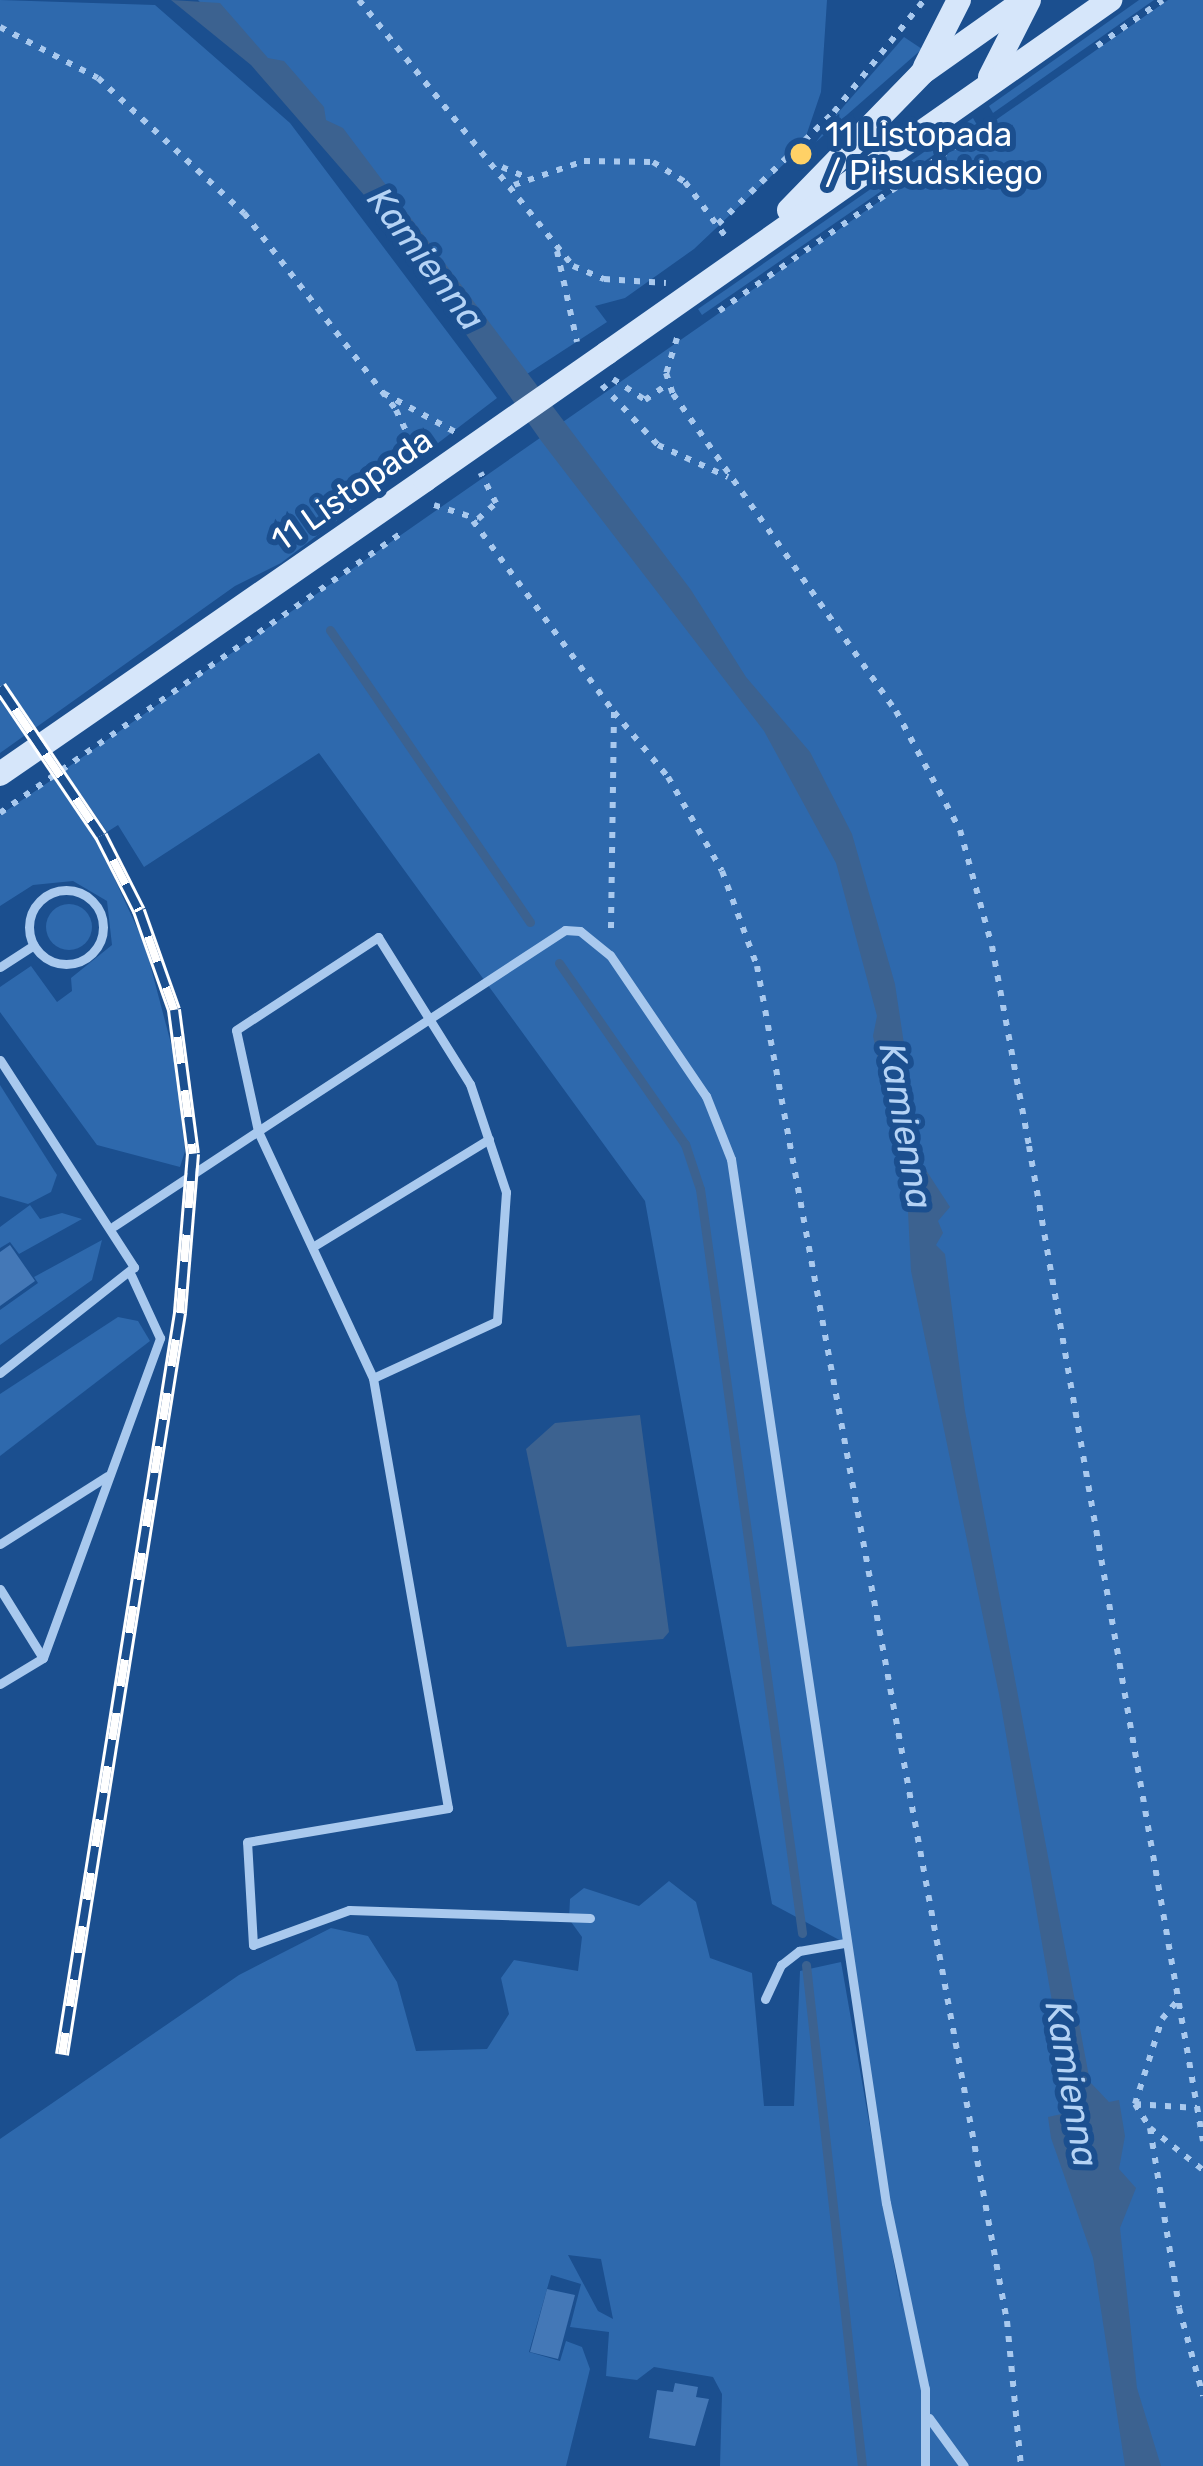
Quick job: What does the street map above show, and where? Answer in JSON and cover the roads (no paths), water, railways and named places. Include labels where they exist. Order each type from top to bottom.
[{"type":"street","points":[[922,73],[959,0]]},
{"type":"street","points":[[982,90],[1028,0]]},
{"type":"street","name":"11 Listopada","points":[[740,257],[922,73],[1028,0]]},
{"type":"street","name":"11 Listopada","points":[[0,774],[433,495],[608,352],[1110,0]]},
{"type":"lane","points":[[66,890],[95,904],[102,935],[81,960],[50,960],[34,945],[29,923],[45,896],[66,890]]},
{"type":"lane","points":[[114,1226],[551,934],[580,931],[610,955],[706,1096],[731,1159],[845,1942],[929,2418],[925,2466]]},
{"type":"lane","points":[[373,1378],[497,1321],[506,1192],[470,1084],[378,937],[236,1030],[258,1131],[373,1378],[448,1808],[247,1842],[253,1945],[350,1910],[590,1918]]},
{"type":"lane","points":[[0,967],[34,945]]},
{"type":"lane","points":[[0,1060],[133,1258],[130,1275],[160,1337],[43,1658],[0,1684]]},
{"type":"lane","points":[[314,1246],[489,1138]]},
{"type":"lane","points":[[0,1373],[130,1275]]},
{"type":"lane","points":[[0,1544],[110,1474]]},
{"type":"lane","points":[[0,1589],[43,1658]]},
{"type":"lane","points":[[765,1999],[781,1965],[799,1951],[845,1942]]},
{"type":"lane","points":[[929,2418],[964,2466]]},
{"type":"water","name":"Kamienna","points":[[171,0],[220,3],[268,58],[284,61],[324,107],[326,120],[343,128],[691,590],[746,677],[810,752],[852,834],[895,984],[922,1164],[950,1207],[938,1221],[943,1233],[936,1245],[945,1254],[965,1411],[1090,2082],[1109,2102],[1119,2100],[1125,2136],[1119,2169],[1136,2188],[1120,2228],[1137,2388],[1161,2466],[1125,2466],[1093,2258],[1051,2138],[1048,2117],[1066,2113],[1064,2071],[999,1694],[911,1271],[907,1192],[873,1036],[877,1016],[836,863],[764,731],[542,442],[384,218],[251,65]]},
{"type":"water","points":[[640,1415],[669,1632],[663,1639],[567,1647],[526,1449],[555,1423]]},
{"type":"waterway","points":[[330,630],[530,922]]},
{"type":"waterway","points":[[559,963],[685,1144],[700,1189],[802,1933]]},
{"type":"waterway","points":[[806,1965],[862,2466]]},
{"type":"railway","points":[[0,687],[101,836],[139,911],[174,1010],[193,1154],[180,1313],[62,2055]]},
{"type":"place","name":"11 Listopada / Piłsudskiego","points":[[801,154]]}]
